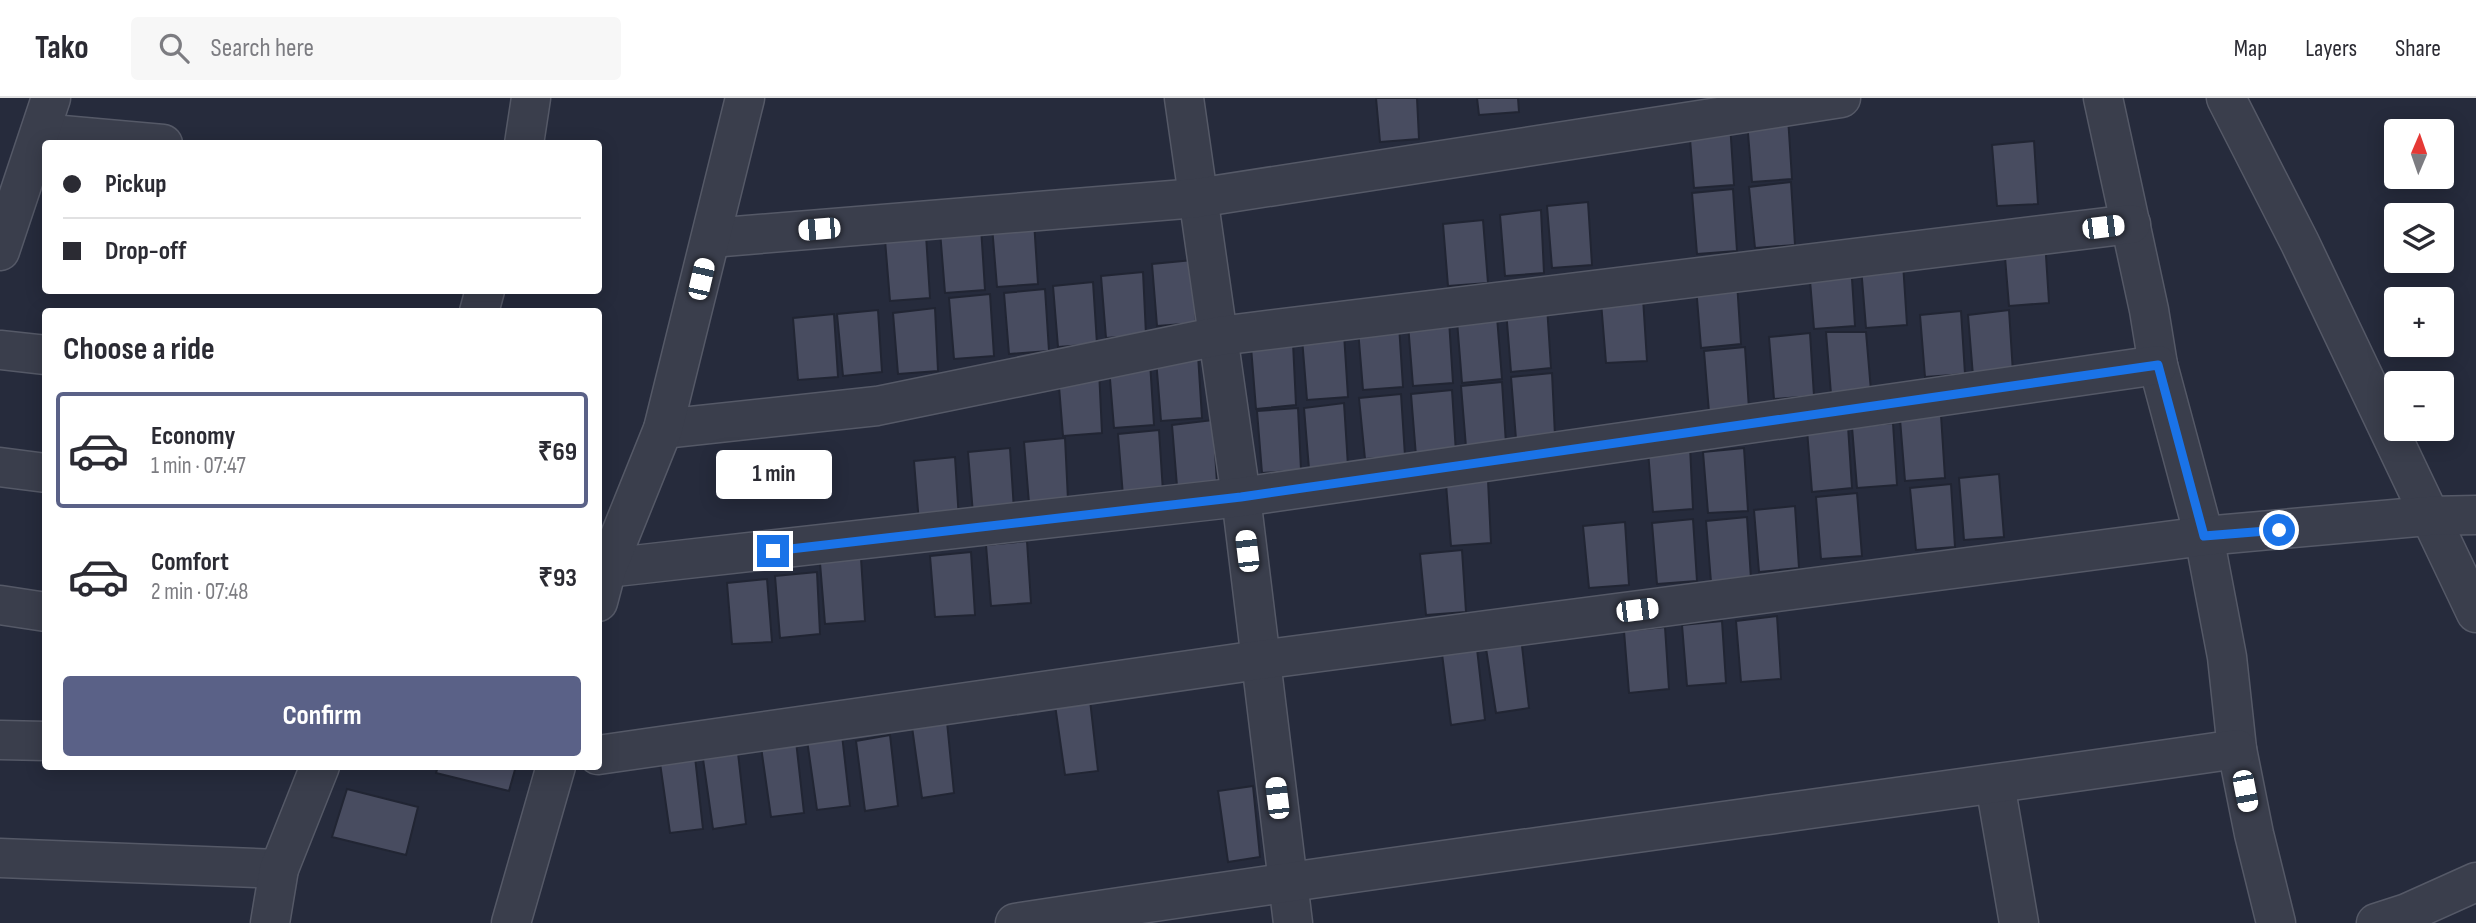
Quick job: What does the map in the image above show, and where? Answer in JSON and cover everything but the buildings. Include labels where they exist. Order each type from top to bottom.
[{"type":"street","points":[[525,140],[531,98]]},
{"type":"street","points":[[744,98],[663,429],[603,585],[1241,497],[2158,365]]},
{"type":"street","points":[[1184,98],[1241,497],[1293,923]]},
{"type":"street","points":[[711,238],[1197,198],[1841,98]]},
{"type":"street","points":[[2103,98],[2149,310],[2158,365],[2204,536],[2227,657],[2237,749],[2253,834],[2276,923]]},
{"type":"street","points":[[2226,98],[2300,243],[2476,613]]},
{"type":"street","points":[[4,228],[45,116],[146,140]]},
{"type":"street","points":[[663,429],[877,406],[1219,336],[2131,223]]},
{"type":"street","points":[[0,350],[42,355]]},
{"type":"street","points":[[0,467],[42,472]]},
{"type":"street","points":[[602,754],[1259,660],[2204,536],[2428,516],[2476,515]]},
{"type":"street","points":[[0,605],[42,611]]},
{"type":"street","points":[[0,740],[42,741]]},
{"type":"street","points":[[1015,923],[1287,881],[2237,749]]},
{"type":"street","points":[[270,923],[279,870],[318,770]]},
{"type":"street","points":[[511,923],[555,770]]},
{"type":"street","points":[[1995,784],[2019,923]]},
{"type":"street","points":[[0,858],[279,870]]},
{"type":"street","points":[[2398,920],[2476,882]]},
{"type":"route","points":[[773,551],[1241,497],[2158,365],[2204,536],[2279,530]]}]
